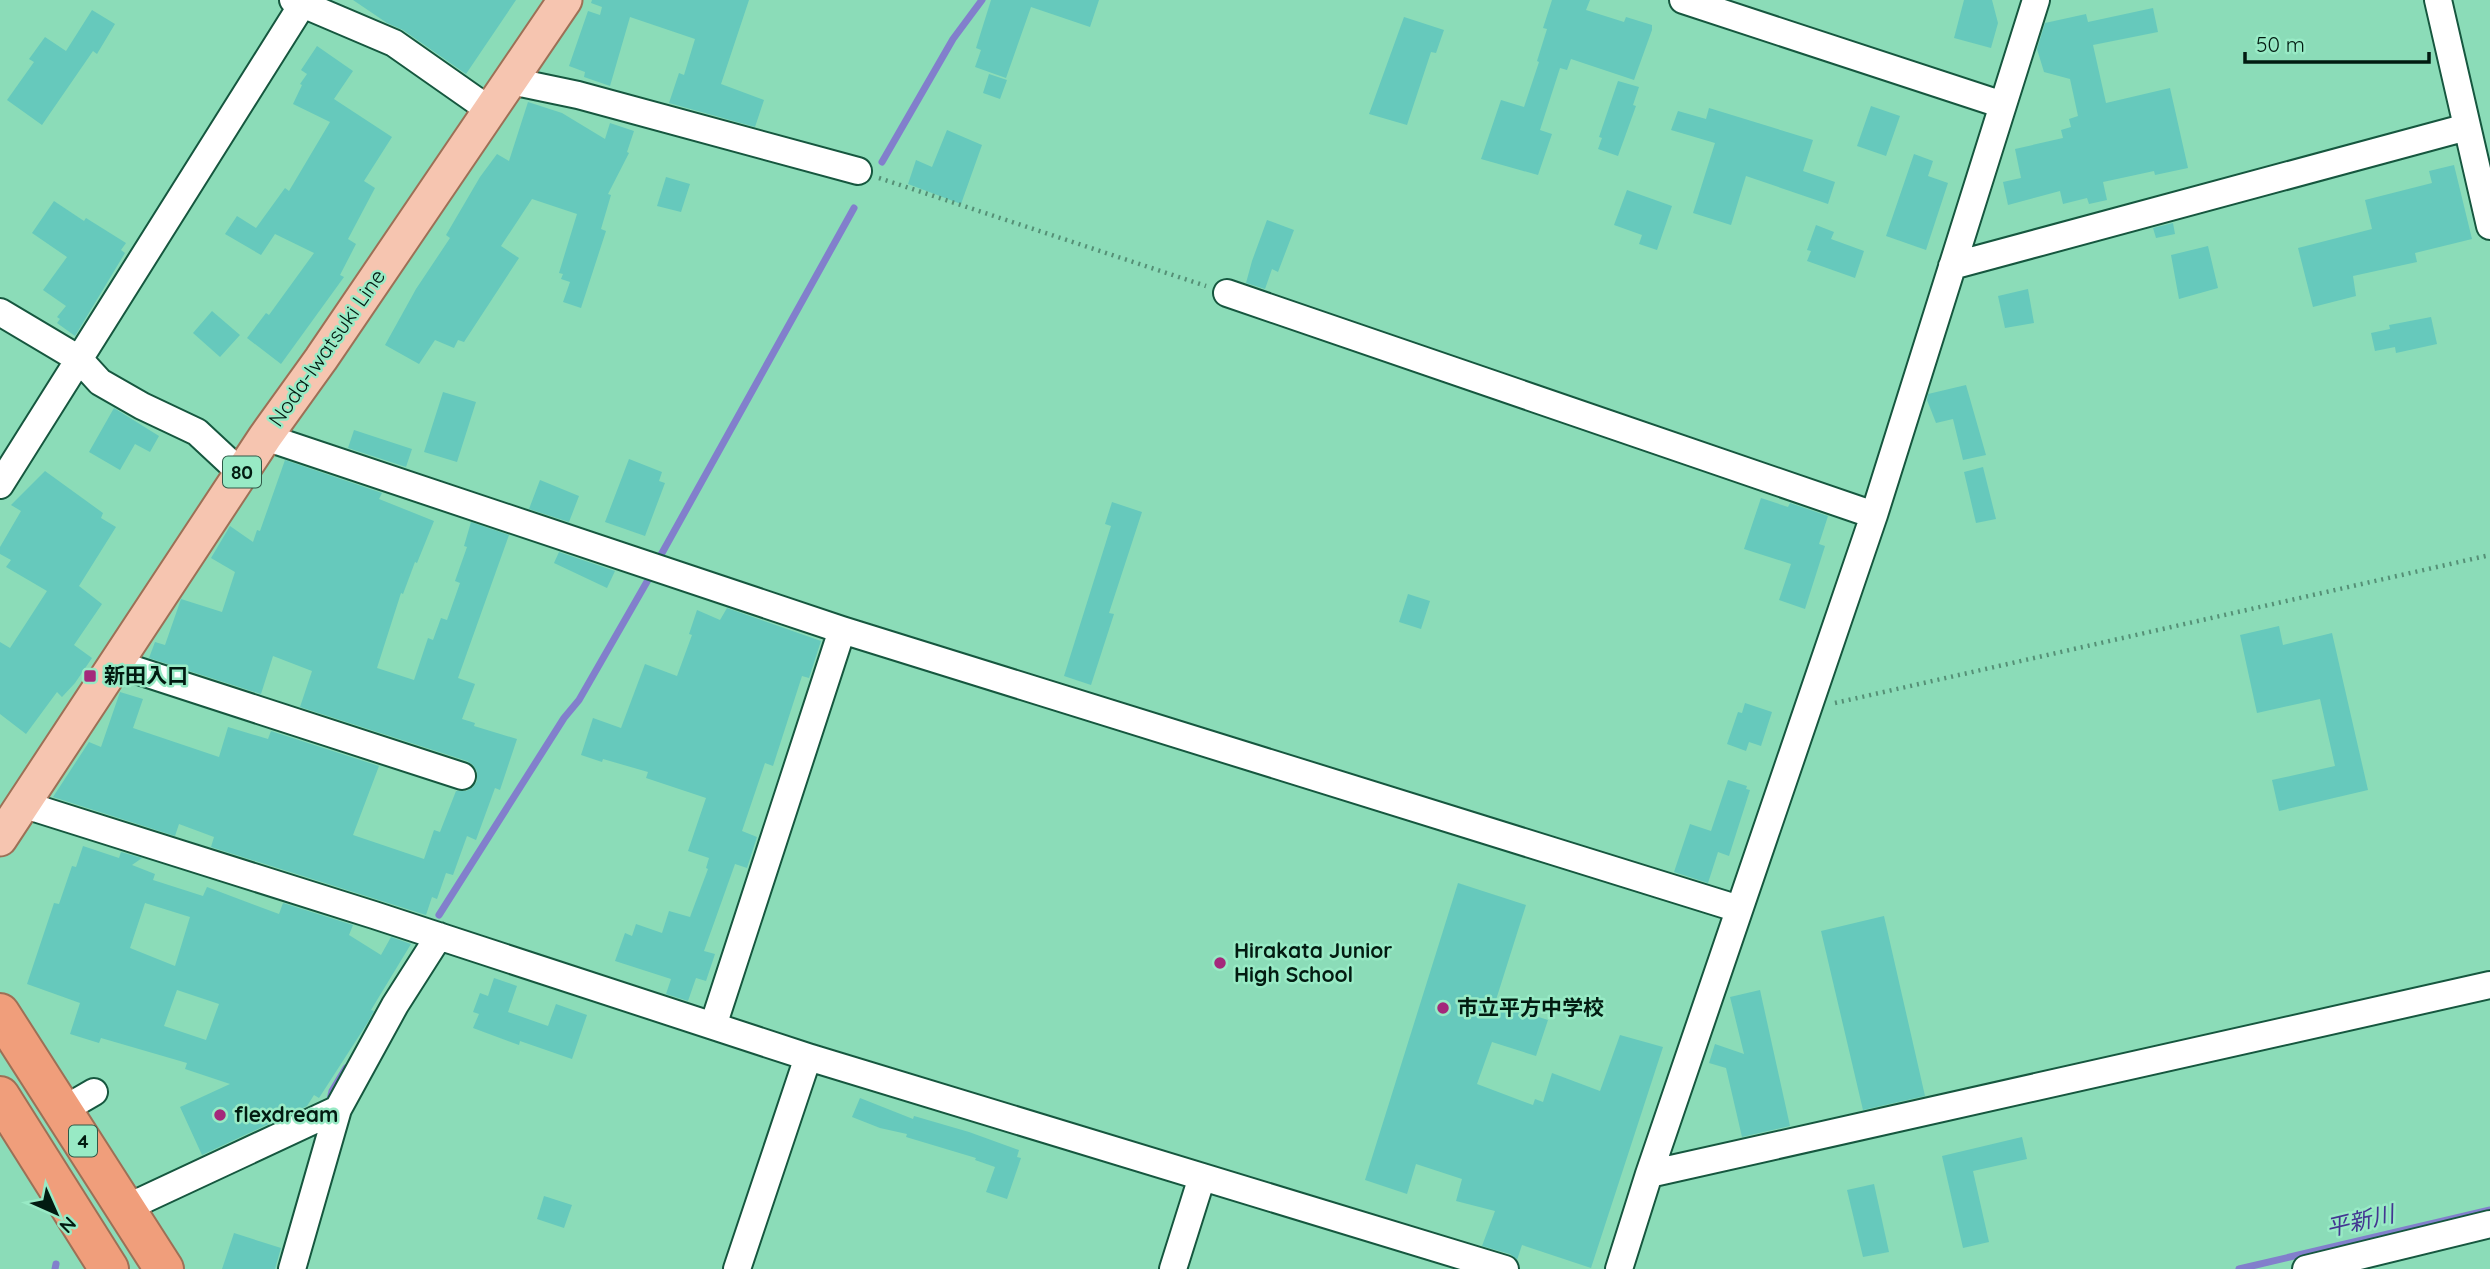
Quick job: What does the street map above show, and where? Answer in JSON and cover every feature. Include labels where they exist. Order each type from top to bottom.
[{"type":"highway","name":"4","points":[[0,1013],[79,1101],[126,1208],[164,1269]]},
{"type":"highway","name":"4","points":[[0,1096],[109,1269]]},
{"type":"main road","name":"Noda-Iwatsuki Line","points":[[0,839],[241,472],[511,82],[563,1]]},
{"type":"street","points":[[1683,0],[2003,105]]},
{"type":"street","points":[[1619,1269],[1874,515],[2036,0]]},
{"type":"street","points":[[2438,0],[2490,226]]},
{"type":"street","points":[[0,485],[299,2],[394,43],[491,111]]},
{"type":"street","points":[[511,82],[579,95],[858,171]]},
{"type":"street","points":[[1952,266],[2467,127]]},
{"type":"street","points":[[1227,292],[1874,515]]},
{"type":"street","points":[[0,312],[79,359],[100,382],[197,432],[241,472]]},
{"type":"street","points":[[265,437],[842,630],[1739,909]]},
{"type":"street","points":[[713,1026],[842,630]]},
{"type":"street","points":[[114,663],[462,776]]},
{"type":"street","points":[[22,804],[439,936],[808,1057],[1505,1269]]},
{"type":"street","points":[[292,1269],[337,1110],[395,1005],[439,936]]},
{"type":"street","points":[[1649,1174],[2490,985]]},
{"type":"street","points":[[737,1269],[808,1057]]},
{"type":"street","points":[[126,1208],[337,1110]]},
{"type":"street","points":[[1173,1269],[1202,1177]]},
{"type":"street","points":[[2306,1269],[2361,1262],[2476,1233]]},
{"type":"path","points":[[858,171],[1227,292]]},
{"type":"path","points":[[1807,710],[2490,555]]},
{"type":"building","points":[[353,0],[516,0],[466,74],[403,30],[387,23]]},
{"type":"building","points":[[592,0],[749,0],[721,84],[764,100],[755,127],[669,103],[679,73],[684,75],[695,39],[630,17],[610,86],[584,77],[585,72],[569,66],[588,11],[600,15],[602,7],[591,3]]},
{"type":"building","points":[[991,0],[1099,0],[1090,27],[1031,7],[1006,78],[975,67],[981,50],[976,48]]},
{"type":"building","points":[[1552,0],[1590,0],[1586,10],[1624,22],[1626,17],[1652,25],[1652,30],[1634,80],[1571,59],[1567,70],[1560,68],[1540,130],[1552,134],[1538,175],[1481,159],[1501,100],[1524,107],[1539,62],[1537,61],[1547,29],[1543,28]]},
{"type":"building","points":[[1964,0],[1992,0],[1998,23],[1991,48],[1954,38]]},
{"type":"building","points":[[2153,8],[2158,32],[2093,45],[2106,103],[2170,88],[2188,168],[2155,175],[2154,171],[2103,182],[2107,200],[2089,204],[2087,198],[2063,204],[2060,191],[2008,205],[2003,182],[2021,178],[2015,149],[2063,138],[2061,130],[2071,127],[2069,119],[2078,116],[2070,79],[2044,72],[2037,49],[2045,23],[2086,14],[2088,22]]},
{"type":"building","points":[[92,10],[115,24],[97,54],[93,51],[42,125],[7,100],[34,62],[29,59],[45,37],[66,51]]},
{"type":"building","points":[[1404,17],[1444,30],[1436,53],[1431,52],[1407,125],[1369,114]]},
{"type":"building","points":[[317,46],[353,71],[334,99],[392,137],[364,181],[375,188],[348,239],[356,244],[340,275],[344,277],[281,364],[247,338],[266,313],[269,315],[314,253],[275,234],[261,255],[225,234],[237,216],[256,228],[285,188],[289,191],[330,122],[293,104],[302,85],[300,84],[307,74],[301,70]]},
{"type":"building","points":[[989,74],[1007,80],[1000,99],[983,93]]},
{"type":"building","points":[[1618,81],[1639,87],[1633,105],[1636,106],[1618,156],[1598,149],[1602,138],[1599,137]]},
{"type":"building","points":[[528,102],[562,113],[605,139],[610,123],[634,131],[627,152],[629,153],[608,194],[611,195],[601,229],[606,231],[581,308],[563,302],[570,282],[561,279],[563,274],[559,273],[577,214],[532,199],[501,246],[519,258],[464,342],[458,340],[454,348],[435,340],[419,364],[385,345],[416,289],[450,238],[446,235],[480,177],[497,154],[509,161]]},
{"type":"building","points":[[1871,106],[1900,116],[1886,156],[1857,146]]},
{"type":"building","points":[[1709,108],[1813,140],[1803,171],[1835,182],[1828,204],[1746,176],[1731,225],[1693,213],[1715,143],[1671,130],[1678,111],[1706,119]]},
{"type":"building","points":[[947,130],[982,145],[961,204],[908,184],[916,160],[932,167]]},
{"type":"building","points":[[1914,154],[1933,161],[1928,176],[1948,183],[1926,250],[1886,236]]},
{"type":"building","points":[[2454,165],[2472,239],[2415,253],[2417,262],[2353,276],[2356,296],[2313,307],[2298,248],[2372,229],[2365,200],[2432,183],[2429,171]]},
{"type":"building","points":[[666,177],[690,184],[681,212],[657,206]]},
{"type":"building","points":[[1627,190],[1672,206],[1657,250],[1639,244],[1642,235],[1614,225]]},
{"type":"building","points":[[54,201],[84,221],[86,218],[126,243],[121,250],[125,253],[75,336],[57,323],[60,319],[57,317],[66,306],[43,290],[67,257],[32,233]]},
{"type":"building","points":[[1267,220],[1294,230],[1278,272],[1272,269],[1265,289],[1246,283]]},
{"type":"building","points":[[2173,223],[2175,234],[2156,238],[2153,228]]},
{"type":"building","points":[[1816,225],[1834,232],[1831,239],[1864,251],[1855,278],[1807,261],[1811,251],[1807,250]]},
{"type":"building","points":[[2208,246],[2218,288],[2179,299],[2171,255]]},
{"type":"building","points":[[2028,289],[2034,323],[2005,328],[1998,296]]},
{"type":"building","points":[[212,311],[240,335],[220,357],[193,333]]},
{"type":"building","points":[[2431,317],[2437,344],[2396,353],[2395,347],[2375,351],[2371,333],[2390,329],[2389,325]]},
{"type":"building","points":[[1966,385],[1986,455],[1963,460],[1953,419],[1936,423],[1927,400],[1928,394]]},
{"type":"building","points":[[443,392],[476,402],[457,462],[424,452]]},
{"type":"building","points":[[114,408],[159,436],[150,452],[135,444],[120,470],[89,452]]},
{"type":"building","points":[[354,430],[412,449],[406,467],[348,448]]},
{"type":"building","points":[[629,459],[662,472],[659,481],[665,483],[645,536],[605,522]]},
{"type":"building","points":[[285,460],[382,493],[379,499],[434,521],[403,594],[401,593],[377,668],[414,680],[428,638],[433,640],[441,618],[447,620],[460,583],[455,581],[467,547],[464,546],[471,522],[509,535],[458,678],[475,684],[462,719],[475,723],[474,726],[517,739],[500,790],[495,788],[476,840],[467,836],[453,875],[446,873],[437,899],[432,897],[426,915],[211,847],[214,837],[179,824],[175,836],[53,797],[89,742],[101,747],[120,692],[143,699],[133,728],[219,757],[228,727],[268,739],[271,731],[379,766],[353,835],[424,859],[434,830],[440,832],[456,791],[466,791],[477,781],[477,772],[473,765],[300,707],[312,671],[273,656],[261,694],[149,658],[155,642],[165,645],[181,599],[222,612],[235,572],[211,558],[230,526],[253,542],[257,530],[260,531]]},
{"type":"building","points":[[1983,467],[1996,519],[1976,523],[1964,472]]},
{"type":"building","points":[[45,471],[103,513],[101,518],[116,527],[79,586],[102,604],[74,645],[92,658],[62,697],[57,692],[26,734],[0,714],[0,642],[10,648],[47,591],[6,567],[11,560],[0,554],[0,547],[21,511],[11,505]]},
{"type":"building","points":[[540,480],[579,496],[569,522],[529,509]]},
{"type":"building","points":[[1761,498],[1788,507],[1790,503],[1828,516],[1819,544],[1825,546],[1805,609],[1779,600],[1791,564],[1744,549]]},
{"type":"building","points":[[1112,502],[1142,512],[1109,613],[1114,614],[1091,685],[1064,676],[1111,526],[1105,524]]},
{"type":"building","points":[[559,552],[615,571],[607,588],[554,563]]},
{"type":"building","points":[[1408,594],[1430,601],[1421,629],[1399,622]]},
{"type":"building","points":[[727,608],[821,641],[809,678],[802,676],[773,766],[765,763],[742,831],[757,837],[747,868],[735,864],[704,951],[715,954],[706,981],[696,978],[688,1001],[666,994],[671,979],[615,961],[625,933],[632,936],[636,924],[662,933],[669,911],[690,917],[708,869],[709,858],[688,851],[706,798],[646,778],[648,772],[581,755],[593,718],[621,728],[645,664],[677,676],[692,635],[689,634],[697,610],[720,620]]},
{"type":"building","points":[[2279,626],[2283,645],[2332,633],[2368,790],[2279,811],[2272,780],[2335,766],[2320,699],[2257,713],[2240,635]]},
{"type":"building","points":[[1745,703],[1772,712],[1761,746],[1749,742],[1746,751],[1727,744],[1738,712],[1742,713]]},
{"type":"building","points":[[1728,780],[1747,786],[1746,789],[1750,790],[1729,856],[1718,852],[1708,883],[1674,872],[1690,824],[1711,831]]},
{"type":"building","points":[[83,846],[119,858],[121,852],[142,858],[132,865],[155,874],[153,880],[203,896],[207,887],[279,914],[283,903],[353,925],[349,935],[381,955],[391,937],[411,944],[371,1010],[374,1011],[368,1022],[319,1098],[314,1095],[307,1106],[202,1155],[180,1107],[230,1084],[185,1069],[187,1063],[101,1038],[99,1043],[70,1034],[80,1003],[27,984],[54,903],[59,904],[72,866],[76,867]],"holes":[[[145,903],[190,917],[175,966],[130,948]],[[177,990],[219,1004],[206,1040],[164,1026]]]},
{"type":"building","points":[[1458,883],[1526,905],[1495,1003],[1548,1020],[1536,1056],[1492,1042],[1477,1084],[1533,1105],[1535,1099],[1543,1102],[1552,1073],[1600,1091],[1620,1035],[1663,1047],[1591,1268],[1522,1245],[1517,1260],[1510,1254],[1482,1246],[1495,1211],[1456,1201],[1462,1179],[1416,1164],[1407,1194],[1365,1180]]},
{"type":"building","points":[[1884,916],[1925,1096],[1863,1110],[1821,931]]},
{"type":"building","points":[[494,978],[517,986],[508,1012],[548,1026],[556,1004],[587,1015],[572,1059],[520,1041],[519,1045],[473,1028],[479,1014],[473,1012],[480,993],[488,996]]},
{"type":"building","points":[[1760,990],[1790,1126],[1742,1137],[1726,1068],[1709,1063],[1715,1044],[1744,1054],[1730,997]]},
{"type":"building","points":[[860,1098],[913,1119],[914,1116],[969,1132],[1019,1150],[1017,1157],[1021,1158],[1007,1199],[986,1192],[995,1167],[975,1160],[976,1158],[852,1117]]},
{"type":"building","points":[[2022,1137],[2027,1159],[1973,1171],[1989,1242],[1963,1248],[1942,1156]]},
{"type":"building","points":[[1874,1184],[1889,1252],[1863,1257],[1847,1190]]},
{"type":"building","points":[[544,1196],[572,1205],[564,1228],[537,1219]]},
{"type":"building","points":[[234,1233],[281,1248],[275,1269],[222,1269]]},
{"type":"waterway","points":[[882,162],[953,39],[982,0]]},
{"type":"waterway","points":[[657,562],[854,208]]},
{"type":"waterway","points":[[439,915],[564,718],[579,700],[652,573]]},
{"type":"waterway","points":[[329,1104],[332,1091],[346,1068]]},
{"type":"waterway","name":"平新川","points":[[2239,1269],[2490,1210]]},
{"type":"waterway","points":[[55,1269],[56,1264]]},
{"type":"place","name":"新田入口","points":[[90,676]]},
{"type":"place","name":"Hirakata Junior High School","points":[[1220,963]]},
{"type":"place","name":"市立平方中学校","points":[[1443,1008]]},
{"type":"place","name":"flexdream","points":[[220,1115]]}]
